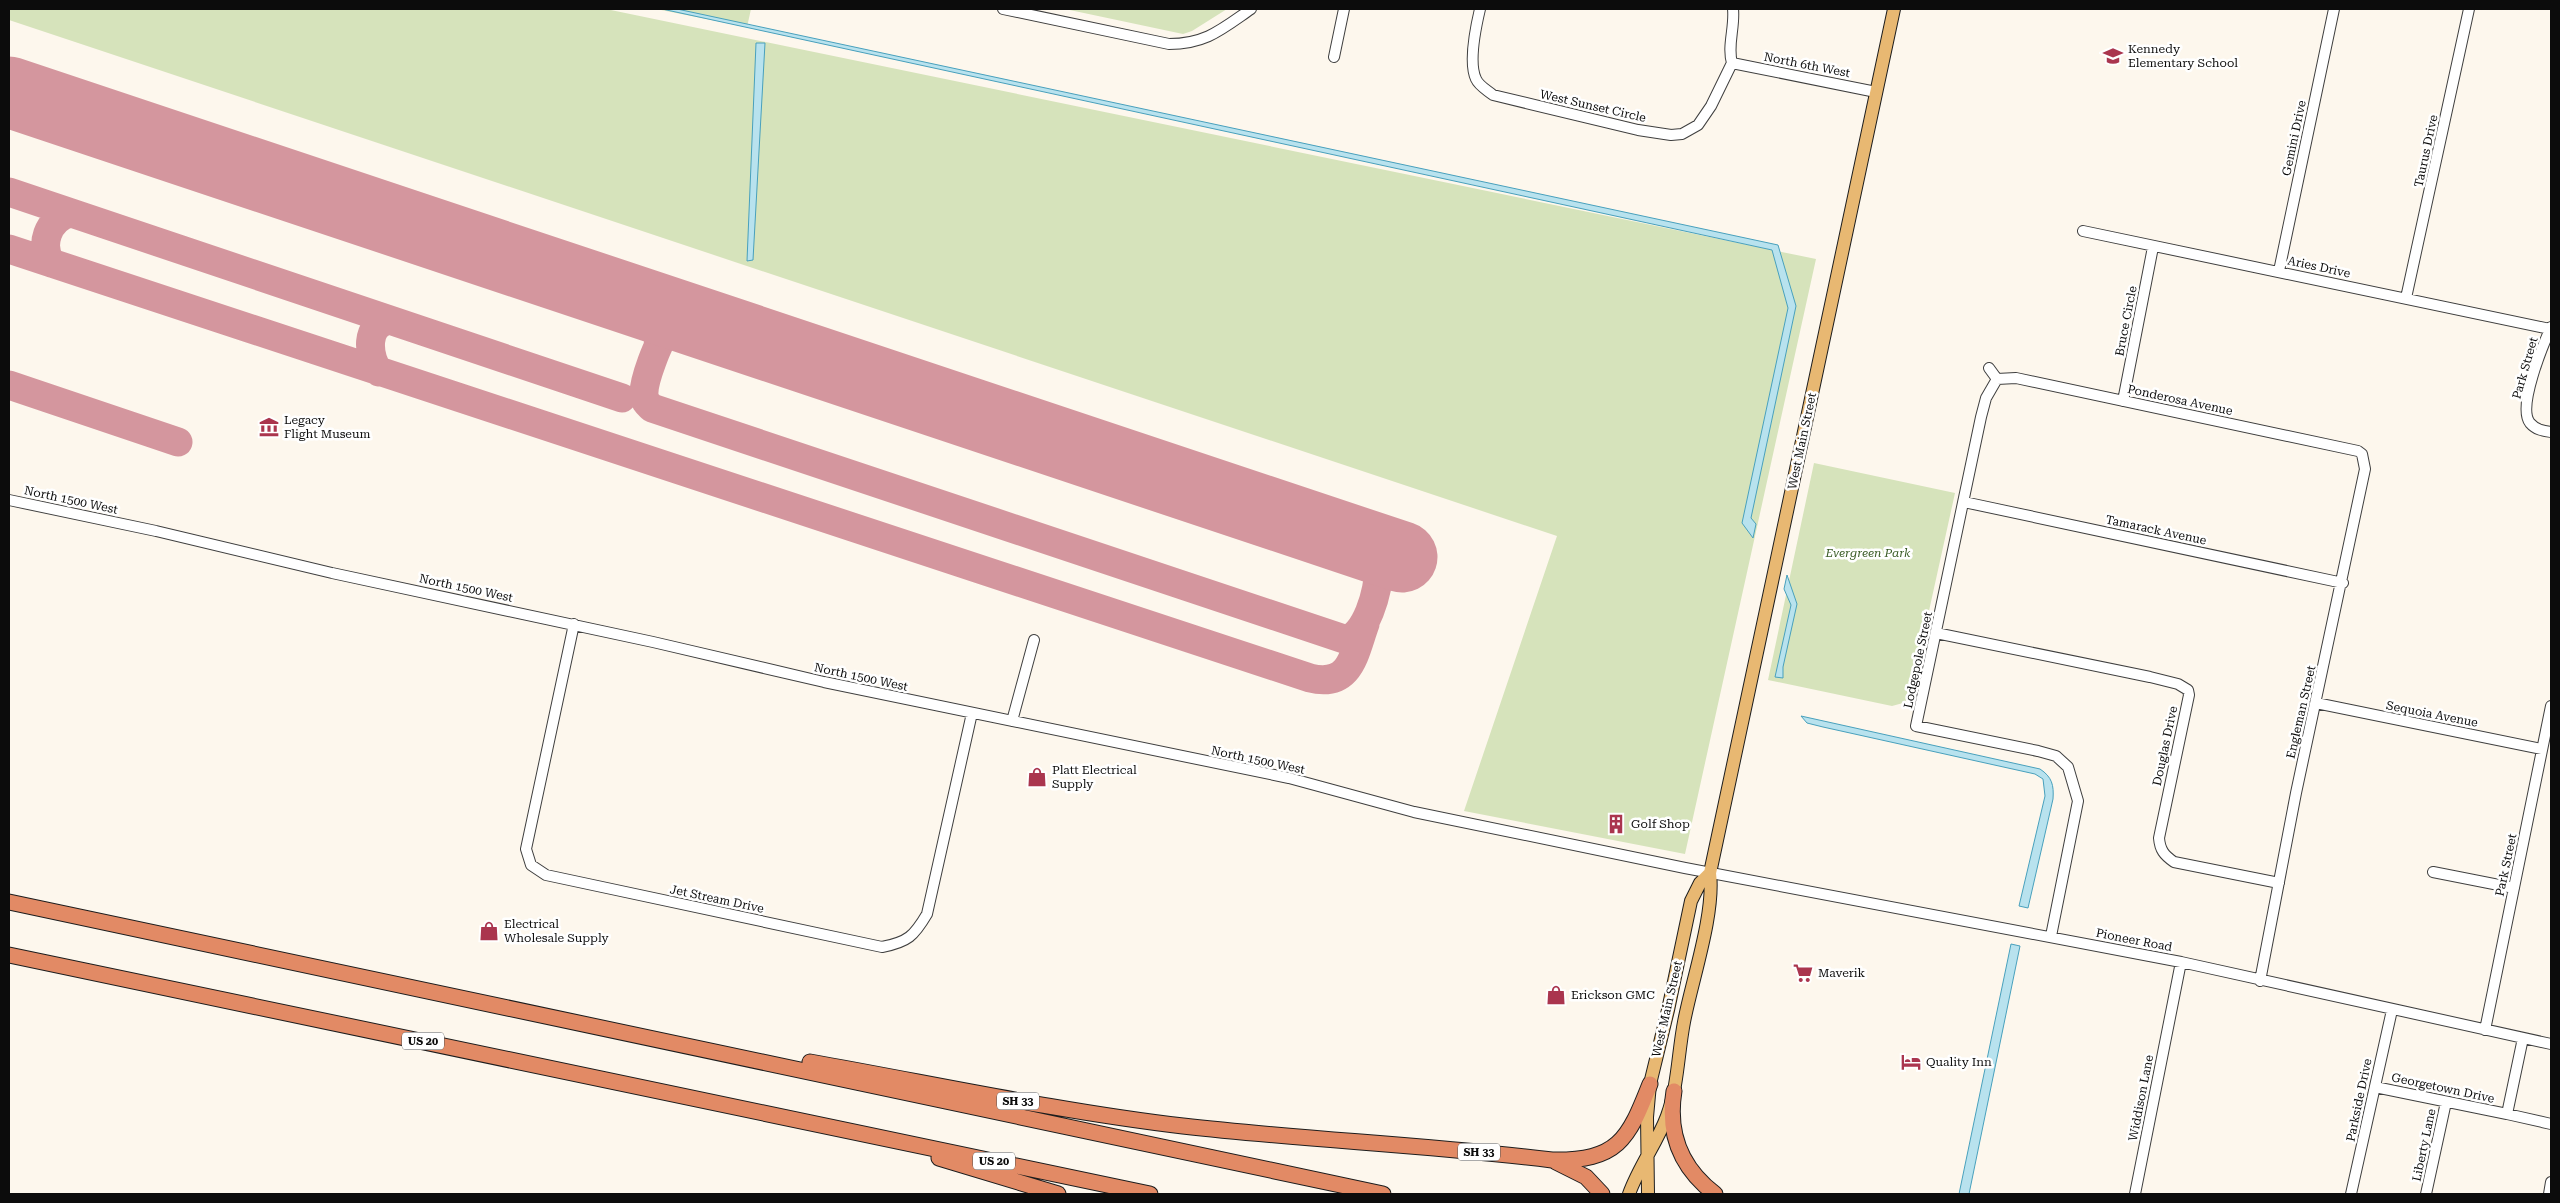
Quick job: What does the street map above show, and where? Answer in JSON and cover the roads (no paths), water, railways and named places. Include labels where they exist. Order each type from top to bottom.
[{"type":"highway","points":[[9,902],[1383,1194]]},
{"type":"highway","name":"US 20","points":[[9,955],[1150,1194]]},
{"type":"highway","name":"SH 33","points":[[621,1032],[787,1058],[1027,1103],[1125,1119],[1229,1131],[1540,1158],[1561,1164],[1578,1172],[1593,1183],[1602,1194]]},
{"type":"highway","points":[[1540,1158],[1579,1159],[1600,1154],[1614,1147],[1632,1127],[1650,1084]]},
{"type":"highway","points":[[1674,1091],[1672,1129],[1680,1155],[1695,1176],[1716,1194]]},
{"type":"highway","points":[[837,1128],[1058,1194]]},
{"type":"main road","name":"West Main Street","points":[[1629,1194],[1648,1152],[1663,1126],[1674,1091],[1684,1021],[1710,899],[1710,873],[1894,9]]},
{"type":"main road","name":"West Main Street","points":[[1648,1194],[1647,1117],[1650,1084],[1691,901],[1700,883],[1710,873]]},
{"type":"street","points":[[1003,9],[1169,44],[1196,42],[1213,34],[1251,9]]},
{"type":"street","points":[[1334,57],[1344,9]]},
{"type":"street","name":"West Sunset Circle","points":[[1480,9],[1474,71],[1476,79],[1493,95],[1662,134],[1682,134],[1698,125],[1711,106],[1732,63]]},
{"type":"street","points":[[1732,63],[1730,56],[1734,18],[1733,9]]},
{"type":"street","name":"Gemini Drive","points":[[2279,271],[2334,9]]},
{"type":"street","name":"Taurus Drive","points":[[2406,298],[2469,9]]},
{"type":"street","name":"North 6th West","points":[[1732,63],[1876,92]]},
{"type":"street","name":"Aries Drive","points":[[2083,231],[2551,328]]},
{"type":"street","name":"Bruce Circle","points":[[2122,401],[2153,247]]},
{"type":"street","name":"Park Street","points":[[2551,328],[2526,400],[2527,416],[2530,423],[2538,429],[2551,432]]},
{"type":"street","points":[[1989,368],[1997,379]]},
{"type":"street","name":"Ponderosa Avenue","points":[[1997,379],[2016,378],[2358,451]]},
{"type":"street","name":"Lodgepole Street","points":[[1997,379],[1986,398],[1916,726],[2038,751],[2056,756],[2068,767],[2078,801],[2051,936]]},
{"type":"street","name":"Engleman Street","points":[[2260,981],[2365,469],[2365,461],[2358,451]]},
{"type":"street","name":"North 1500 West","points":[[9,500],[156,531],[332,573],[574,624],[824,682],[1290,778],[1414,812],[1710,873]]},
{"type":"street","name":"Tamarack Avenue","points":[[1964,502],[2343,583]]},
{"type":"street","name":"Jet Stream Drive","points":[[574,624],[526,849],[532,865],[546,876],[882,947],[902,943],[917,930],[927,914],[972,713]]},
{"type":"street","name":"Douglas Drive","points":[[1936,633],[2150,677],[2178,684],[2188,690],[2189,695],[2159,838],[2160,847],[2165,855],[2174,862],[2279,883]]},
{"type":"street","points":[[1012,721],[1034,640]]},
{"type":"street","name":"Sequoia Avenue","points":[[2316,703],[2542,749]]},
{"type":"street","name":"Park Street","points":[[2485,1030],[2551,709]]},
{"type":"street","points":[[2433,872],[2514,888]]},
{"type":"street","name":"Pioneer Road","points":[[1710,873],[2181,962],[2551,1044]]},
{"type":"street","name":"Widdison Lane","points":[[2135,1194],[2181,962]]},
{"type":"street","name":"Parkside Drive","points":[[2351,1194],[2392,1010]]},
{"type":"street","name":"Georgetown Drive","points":[[2507,1114],[2523,1038]]},
{"type":"street","name":"Georgetown Drive","points":[[2375,1087],[2551,1124]]},
{"type":"street","name":"Liberty Lane","points":[[2426,1194],[2446,1102]]},
{"type":"street","points":[[2549,1194],[2551,1182]]},
{"type":"water","points":[[662,9],[677,9],[1778,245],[1796,306],[1751,518],[1756,524],[1753,538],[1742,523],[1788,308],[1772,250]]},
{"type":"water","points":[[756,43],[765,43],[753,260],[747,261]]},
{"type":"water","points":[[1787,575],[1797,604],[1783,667],[1783,678],[1775,677],[1791,605],[1784,589]]},
{"type":"water","points":[[1801,716],[2040,769],[2044,772],[2051,782],[2053,799],[2028,908],[2019,906],[2045,796],[2043,779],[2035,774],[1807,723]]},
{"type":"water","points":[[2011,944],[2020,946],[1969,1194],[1959,1194]]},
{"type":"place","name":"Kennedy Elementary School","points":[[2113,56]]},
{"type":"place","name":"Legacy Flight Museum","points":[[269,427]]},
{"type":"place","name":"Platt Electrical Supply","points":[[1037,777]]},
{"type":"place","name":"Golf Shop","points":[[1616,824]]},
{"type":"place","name":"Electrical Wholesale Supply","points":[[489,931]]},
{"type":"place","name":"Maverik","points":[[1803,973]]},
{"type":"place","name":"Erickson GMC","points":[[1556,995]]},
{"type":"place","name":"Quality Inn","points":[[1911,1062]]},
{"type":"park label","name":"Evergreen Park","points":[[1868,553]]}]
